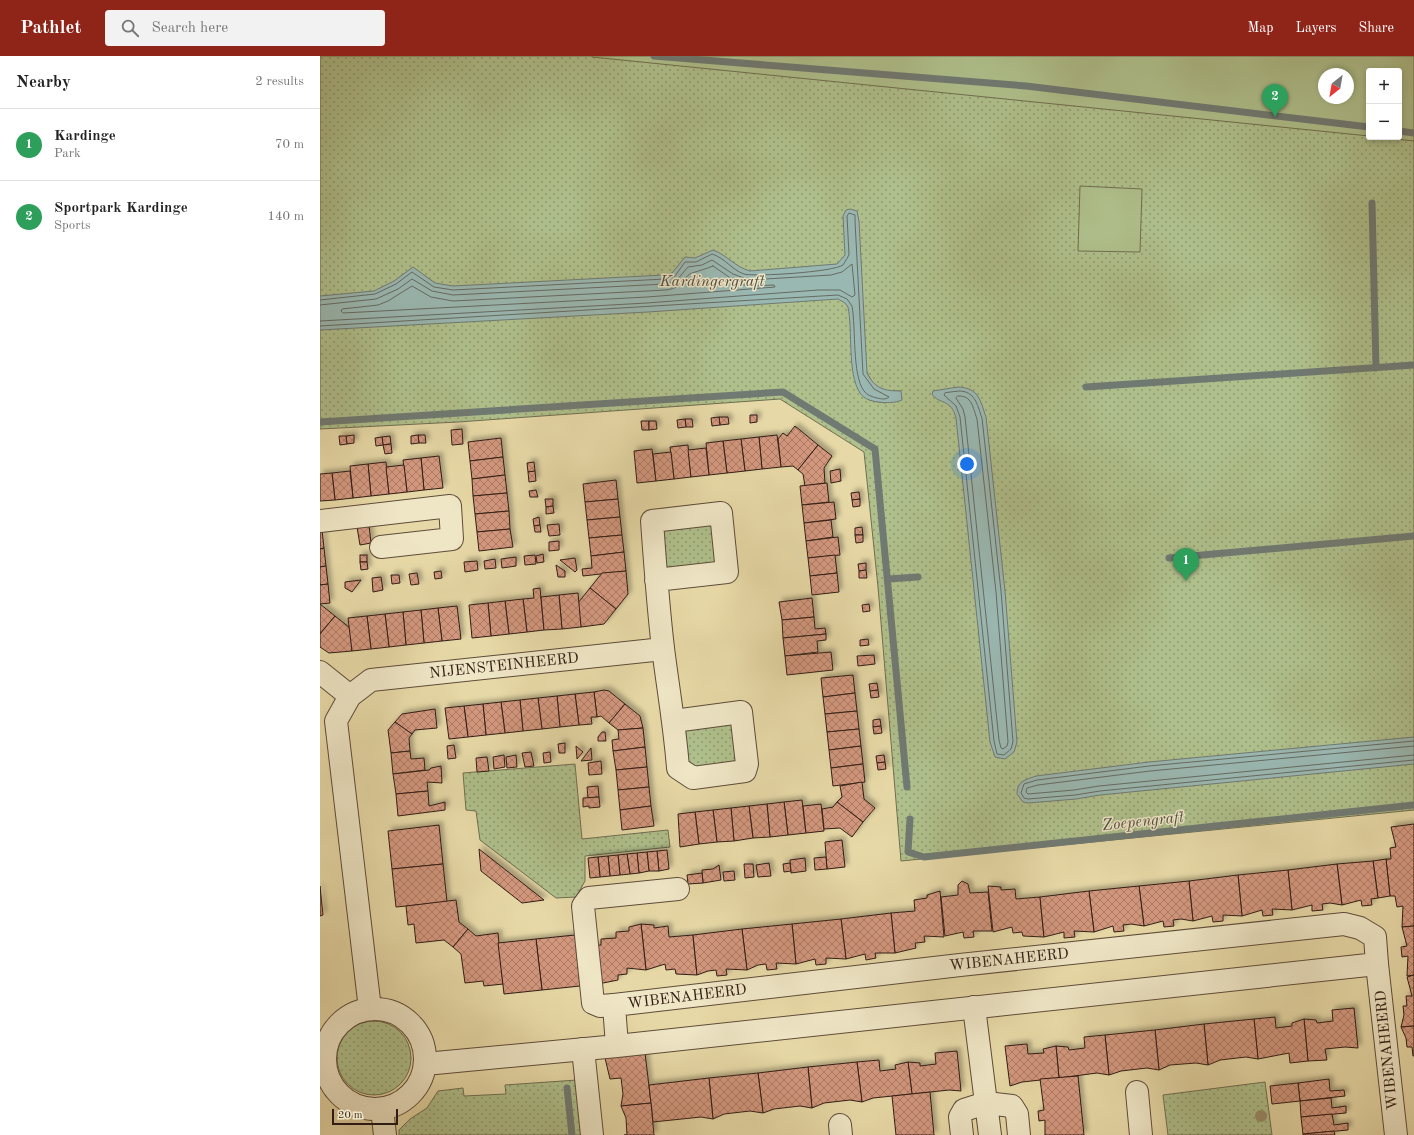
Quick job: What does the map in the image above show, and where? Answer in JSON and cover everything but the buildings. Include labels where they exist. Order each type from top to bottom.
[{"type":"street","points":[[320,521],[450,506],[452,539],[381,546]]},
{"type":"street","points":[[656,580],[663,649],[674,721]]},
{"type":"street","name":"NIJENSTEINHEERD","points":[[370,1009],[336,721],[350,696],[371,680],[663,649]]},
{"type":"street","points":[[320,672],[350,696]]},
{"type":"street","name":"WIBENAHEERD","points":[[678,889],[589,898],[583,906],[593,1003],[600,1006],[614,1005],[960,964],[1344,924],[1360,928],[1375,937],[1396,1135]]},
{"type":"street","points":[[425,1064],[617,1046],[1377,964]]},
{"type":"street","name":"WIBENAHEERD","points":[[614,1005],[617,1046]]},
{"type":"street","points":[[974,1007],[990,1135]]},
{"type":"street","points":[[370,1009],[395,1013],[405,1020],[414,1028],[424,1051],[425,1064],[418,1085],[411,1093],[393,1106],[382,1108],[360,1107],[349,1102],[340,1095],[333,1087],[328,1077],[322,1055],[332,1033],[339,1024],[348,1016],[370,1009]]},
{"type":"street","points":[[583,1048],[592,1135]]},
{"type":"street","points":[[1137,1092],[1141,1135]]},
{"type":"street","points":[[962,1135],[960,1117],[964,1110],[986,1102],[1012,1106],[1017,1114],[1019,1135]]},
{"type":"street","points":[[382,1108],[385,1135]]},
{"type":"green space","points":[[320,56],[1414,56],[1414,810],[901,861],[878,587],[864,452],[780,399],[458,422],[320,429]],"holes":[[[851,329],[862,361],[874,385],[884,391],[901,391],[885,403],[869,400]]]},
{"type":"green space","points":[[592,56],[1414,56],[1414,141],[1402,140],[1402,68],[1366,68],[1366,136]]},
{"type":"green space","points":[[1080,186],[1142,189],[1140,252],[1078,251]]},
{"type":"green space","points":[[713,520],[718,566],[662,573],[661,530]]},
{"type":"green space","points":[[735,720],[740,765],[698,770],[689,766],[682,727]]},
{"type":"green space","points":[[575,764],[582,839],[668,830],[670,847],[585,856],[585,881],[576,897],[556,898],[480,840],[476,811],[466,810],[463,773]]},
{"type":"green space","points":[[374,1021],[395,1027],[405,1037],[411,1058],[405,1079],[395,1089],[374,1095],[353,1089],[343,1079],[337,1058],[343,1037],[353,1027]]},
{"type":"green space","points":[[577,1080],[583,1135],[399,1135],[399,1130],[410,1119],[427,1108],[438,1091],[463,1088],[464,1096],[506,1094],[505,1085]]},
{"type":"green space","points":[[1265,1082],[1272,1135],[1168,1135],[1163,1095]]},
{"type":"water","name":"Kardingergraft","points":[[850,209],[857,211],[859,221],[867,373],[873,383],[877,386],[885,390],[901,391],[902,400],[897,402],[885,403],[873,401],[860,393],[853,374],[848,307],[845,303],[838,299],[648,312],[320,330],[320,296],[374,291],[394,281],[413,267],[435,283],[453,286],[664,275],[672,273],[685,257],[695,258],[713,250],[740,267],[750,271],[837,264],[845,255],[843,216],[846,210]]},
{"type":"water","points":[[958,387],[975,392],[980,400],[986,417],[1005,591],[1017,742],[1014,752],[1005,759],[995,757],[990,742],[956,418],[951,407],[938,400],[932,394],[933,391]]},
{"type":"water","points":[[1414,737],[1414,764],[1028,803],[1023,802],[1017,794],[1018,786],[1022,782],[1036,776],[1149,762]]},
{"type":"waterway","points":[[654,56],[1026,86],[1366,127]]},
{"type":"waterway","points":[[1402,131],[1414,133]]},
{"type":"waterway","points":[[1372,203],[1376,368]]},
{"type":"waterway","points":[[1086,387],[1414,365]]},
{"type":"waterway","points":[[320,422],[783,392],[875,449],[907,787]]},
{"type":"waterway","points":[[1169,558],[1414,536]]},
{"type":"waterway","points":[[888,579],[918,577]]},
{"type":"waterway","name":"Zoepengraft","points":[[910,819],[908,852],[924,857],[1414,805]]},
{"type":"waterway","name":"Zoepengraft","points":[[567,1088],[572,1135]]},
{"type":"place","name":"Sportpark Kardinge","points":[[1275,117]]},
{"type":"place","name":"Kardinge","points":[[1186,581]]}]
